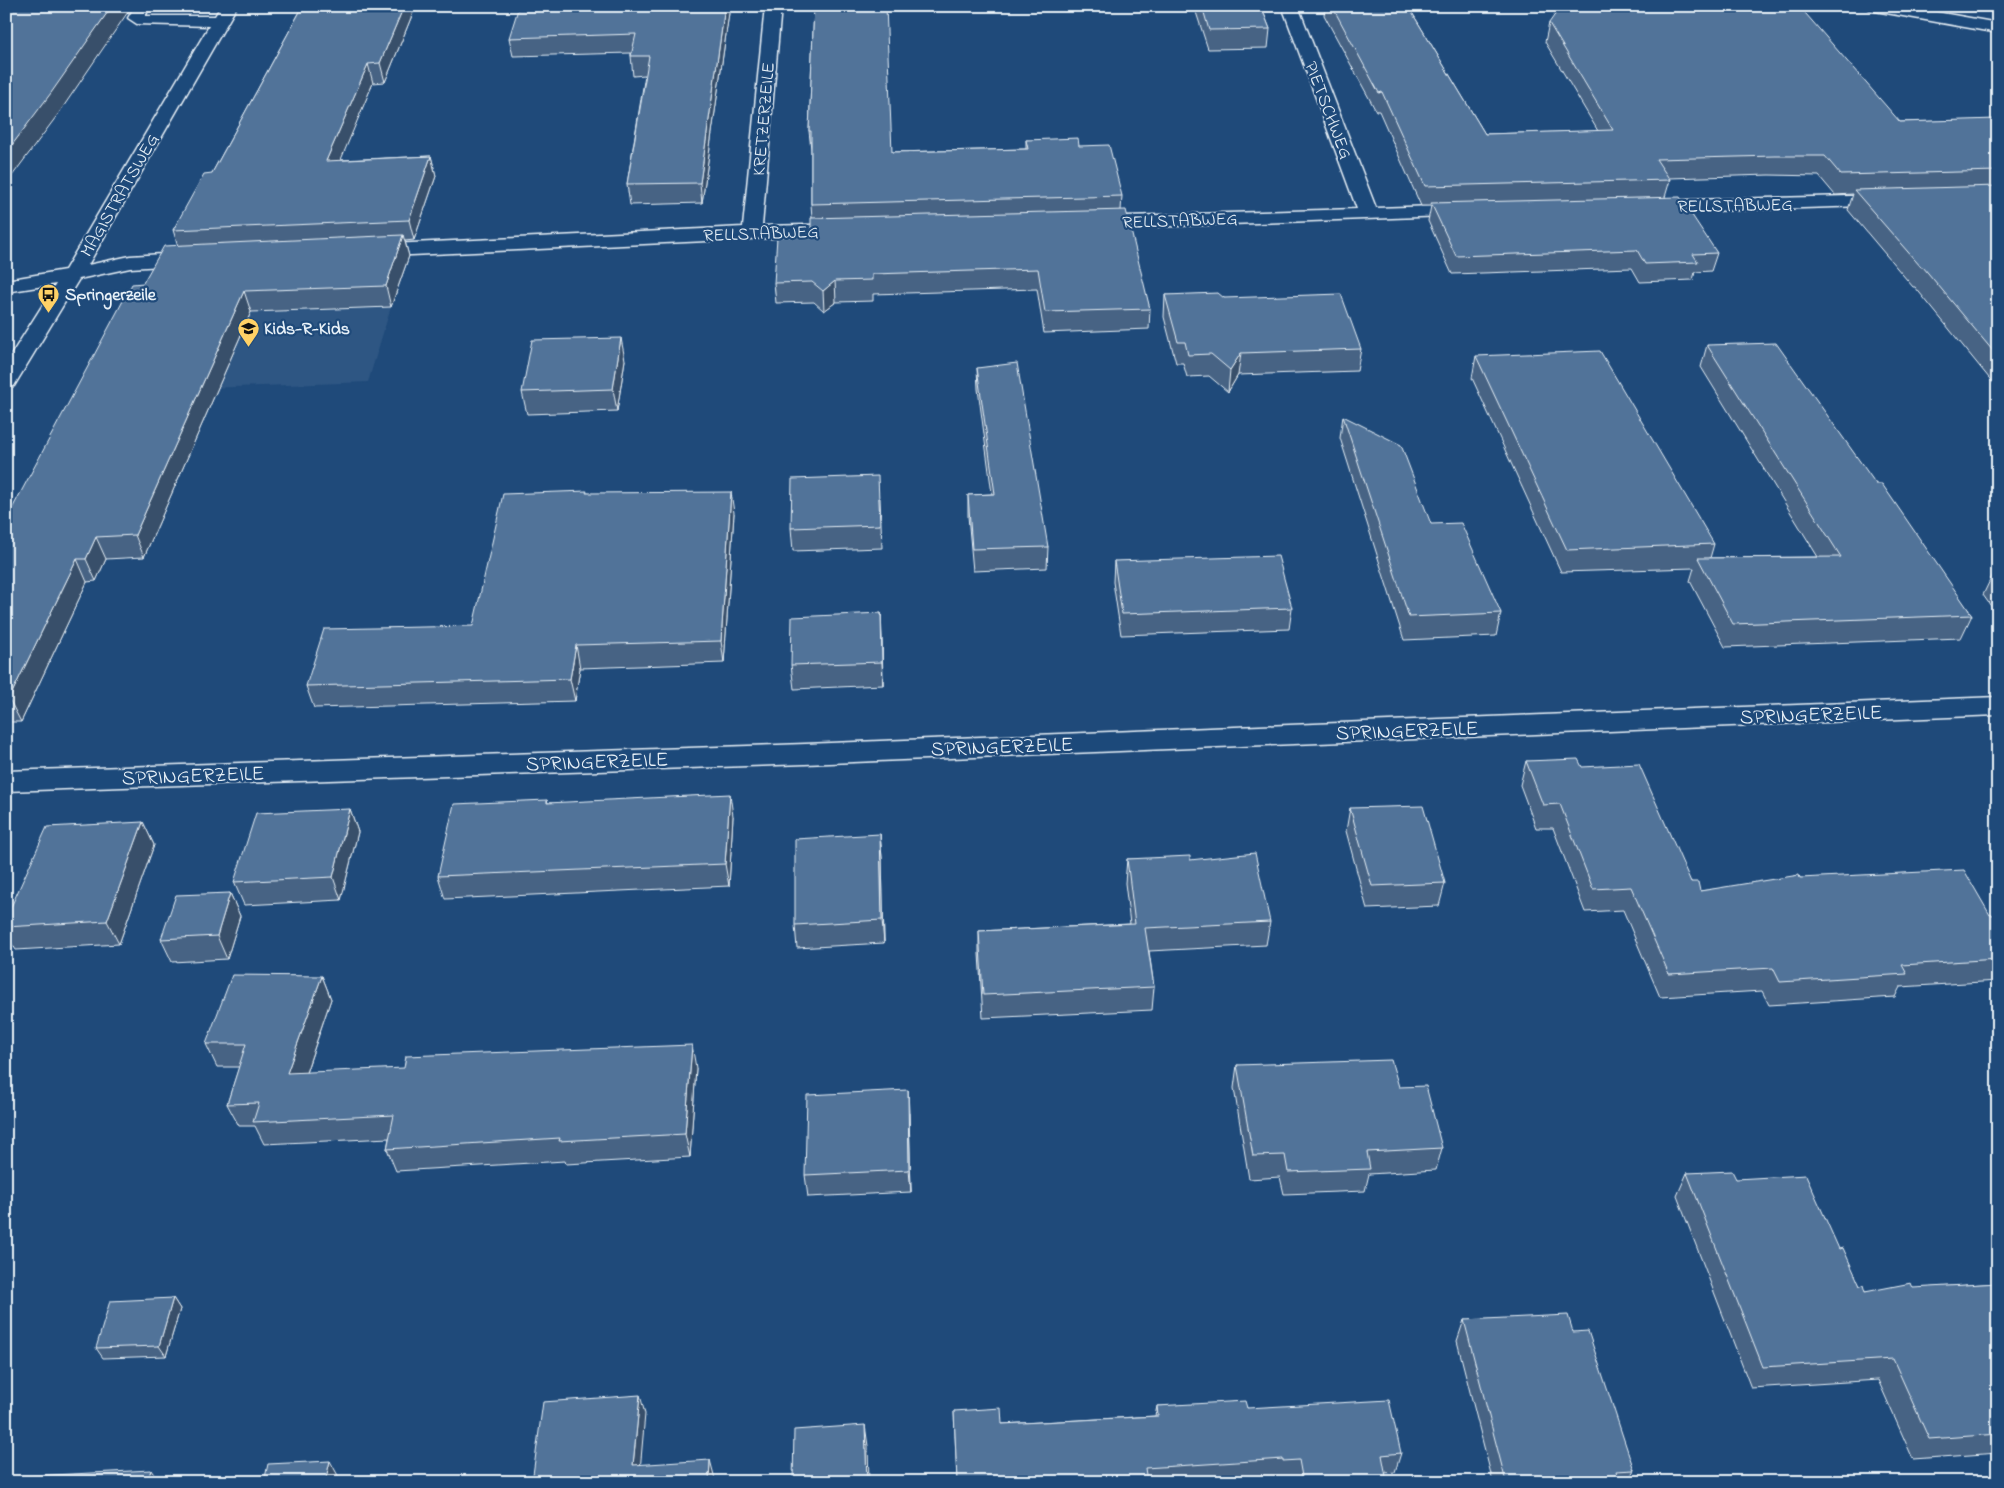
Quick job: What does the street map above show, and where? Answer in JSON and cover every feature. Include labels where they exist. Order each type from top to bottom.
[{"type":"street","points":[[143,6],[136,18],[143,21],[225,14]]},
{"type":"street","name":"KRETZERZEILE","points":[[752,232],[773,6]]},
{"type":"street","name":"PIETSCHWEG","points":[[1290,6],[1369,214]]},
{"type":"street","points":[[1875,6],[1998,28]]},
{"type":"street","name":"MAGISTRATSWEG","points":[[6,382],[72,275],[225,14]]},
{"type":"street","name":"RELLSTABWEG","points":[[1630,207],[1907,200]]},
{"type":"street","name":"RELLSTABWEG","points":[[1073,223],[1485,211]]},
{"type":"street","name":"RELLSTABWEG","points":[[352,251],[752,232],[867,229]]},
{"type":"street","points":[[6,286],[72,275],[130,262],[213,257]]},
{"type":"street","name":"SPRINGERZEILE","points":[[6,781],[834,753],[1998,706]]},
{"type":"shaded area","name":"Kids-R-Kids","points":[[391,307],[368,382],[95,392],[232,313]]},
{"type":"building","points":[[6,6],[112,6],[6,153]]},
{"type":"building","points":[[303,6],[404,6],[380,63],[368,64],[326,161],[431,156],[409,220],[173,230],[204,174],[212,173]]},
{"type":"building","points":[[519,6],[725,6],[700,183],[627,184],[649,56],[631,56],[636,34],[509,38]]},
{"type":"building","points":[[814,6],[886,6],[892,152],[1028,149],[1026,140],[1078,138],[1079,146],[1109,145],[1122,196],[811,204],[811,131],[809,131]]},
{"type":"building","points":[[1202,6],[1261,6],[1270,29],[1209,30]]},
{"type":"building","points":[[1332,6],[1408,6],[1485,134],[1613,130],[1549,23],[1561,6],[1799,6],[1900,122],[1998,120],[1998,171],[1841,175],[1825,156],[1656,159],[1670,180],[1425,186],[1382,92],[1379,93]]},
{"type":"building","points":[[1998,186],[1998,357],[1923,267],[1854,190]]},
{"type":"building","points":[[1680,197],[1717,253],[1693,254],[1698,262],[1645,264],[1637,250],[1456,256],[1431,203]]},
{"type":"building","points":[[1126,210],[1150,309],[1045,312],[1038,269],[872,274],[872,280],[835,281],[823,291],[812,282],[774,283],[777,237],[811,234],[811,218]]},
{"type":"building","points":[[403,235],[386,286],[244,291],[135,535],[96,537],[86,559],[77,559],[9,699],[6,699],[6,520],[132,284],[143,283],[164,246]]},
{"type":"building","points":[[1218,293],[1224,298],[1341,294],[1361,349],[1241,353],[1230,370],[1211,354],[1188,355],[1185,342],[1178,342],[1165,295]]},
{"type":"building","points":[[621,338],[613,389],[522,392],[532,340]]},
{"type":"building","points":[[1776,343],[1876,484],[1882,484],[1972,615],[1733,624],[1698,558],[1841,557],[1707,345]]},
{"type":"building","points":[[1600,351],[1714,544],[1567,550],[1476,356]]},
{"type":"building","points":[[1017,363],[1048,547],[972,549],[968,495],[995,494],[977,368]]},
{"type":"building","points":[[1343,416],[1401,445],[1431,524],[1461,523],[1501,613],[1409,617]]},
{"type":"building","points":[[878,476],[880,525],[791,528],[792,479]]},
{"type":"building","points":[[587,491],[586,493],[731,492],[721,641],[576,645],[570,679],[306,686],[324,629],[473,626],[503,494]]},
{"type":"building","points":[[1278,556],[1292,608],[1122,614],[1114,561]]},
{"type":"building","points":[[881,613],[882,662],[791,665],[792,617]]},
{"type":"building","points":[[1578,759],[1582,767],[1639,764],[1691,882],[1698,882],[1700,891],[1799,875],[1800,878],[1964,870],[1990,915],[1998,915],[1998,959],[1902,965],[1907,974],[1780,982],[1773,968],[1669,974],[1631,887],[1593,889],[1560,804],[1543,805],[1526,761]]},
{"type":"building","points":[[730,794],[725,864],[438,876],[454,804],[547,800],[547,803]]},
{"type":"building","points":[[1423,806],[1445,883],[1372,886],[1350,808]]},
{"type":"building","points":[[350,809],[333,877],[234,882],[256,813]]},
{"type":"building","points":[[143,822],[107,921],[6,927],[6,918],[47,827]]},
{"type":"building","points":[[880,834],[882,920],[795,925],[795,839]]},
{"type":"building","points":[[1255,853],[1270,922],[1145,928],[1154,987],[983,995],[979,931],[1135,924],[1127,859],[1190,856],[1190,860]]},
{"type":"building","points":[[230,893],[217,936],[161,939],[176,895]]},
{"type":"building","points":[[232,975],[322,976],[287,1073],[404,1068],[406,1056],[692,1045],[685,1134],[559,1141],[560,1138],[387,1149],[394,1115],[253,1122],[259,1103],[227,1104],[246,1044],[206,1044]]},
{"type":"building","points":[[1391,1060],[1399,1087],[1426,1086],[1442,1148],[1367,1152],[1370,1169],[1288,1172],[1285,1155],[1253,1156],[1237,1065]]},
{"type":"building","points":[[908,1090],[909,1170],[805,1175],[807,1095]]},
{"type":"building","points":[[1732,1171],[1736,1179],[1806,1175],[1839,1249],[1843,1248],[1860,1286],[1863,1285],[1865,1292],[1911,1283],[1913,1288],[1998,1283],[1998,1434],[1929,1439],[1893,1359],[1763,1367],[1687,1173]]},
{"type":"building","points":[[173,1298],[159,1346],[96,1348],[110,1301]]},
{"type":"building","points":[[1568,1315],[1573,1332],[1588,1331],[1634,1470],[1616,1471],[1619,1482],[1506,1482],[1464,1320]]},
{"type":"building","points":[[640,1395],[633,1465],[710,1460],[709,1482],[532,1482],[543,1402]]},
{"type":"building","points":[[1389,1400],[1401,1453],[1382,1455],[1387,1482],[1303,1482],[1299,1460],[1283,1461],[1283,1459],[1145,1468],[1147,1482],[1029,1482],[1028,1479],[957,1481],[954,1411],[1001,1408],[1002,1424],[1158,1416],[1157,1406],[1245,1401],[1247,1408]]},
{"type":"building","points":[[865,1425],[867,1482],[793,1482],[794,1430]]},
{"type":"building","points":[[330,1461],[325,1482],[264,1482],[268,1464]]},
{"type":"building","points":[[151,1470],[147,1482],[30,1482],[32,1476]]},
{"type":"place","name":"Springerzeile","points":[[49,313]]},
{"type":"place","name":"Kids-R-Kids","points":[[248,347]]}]
